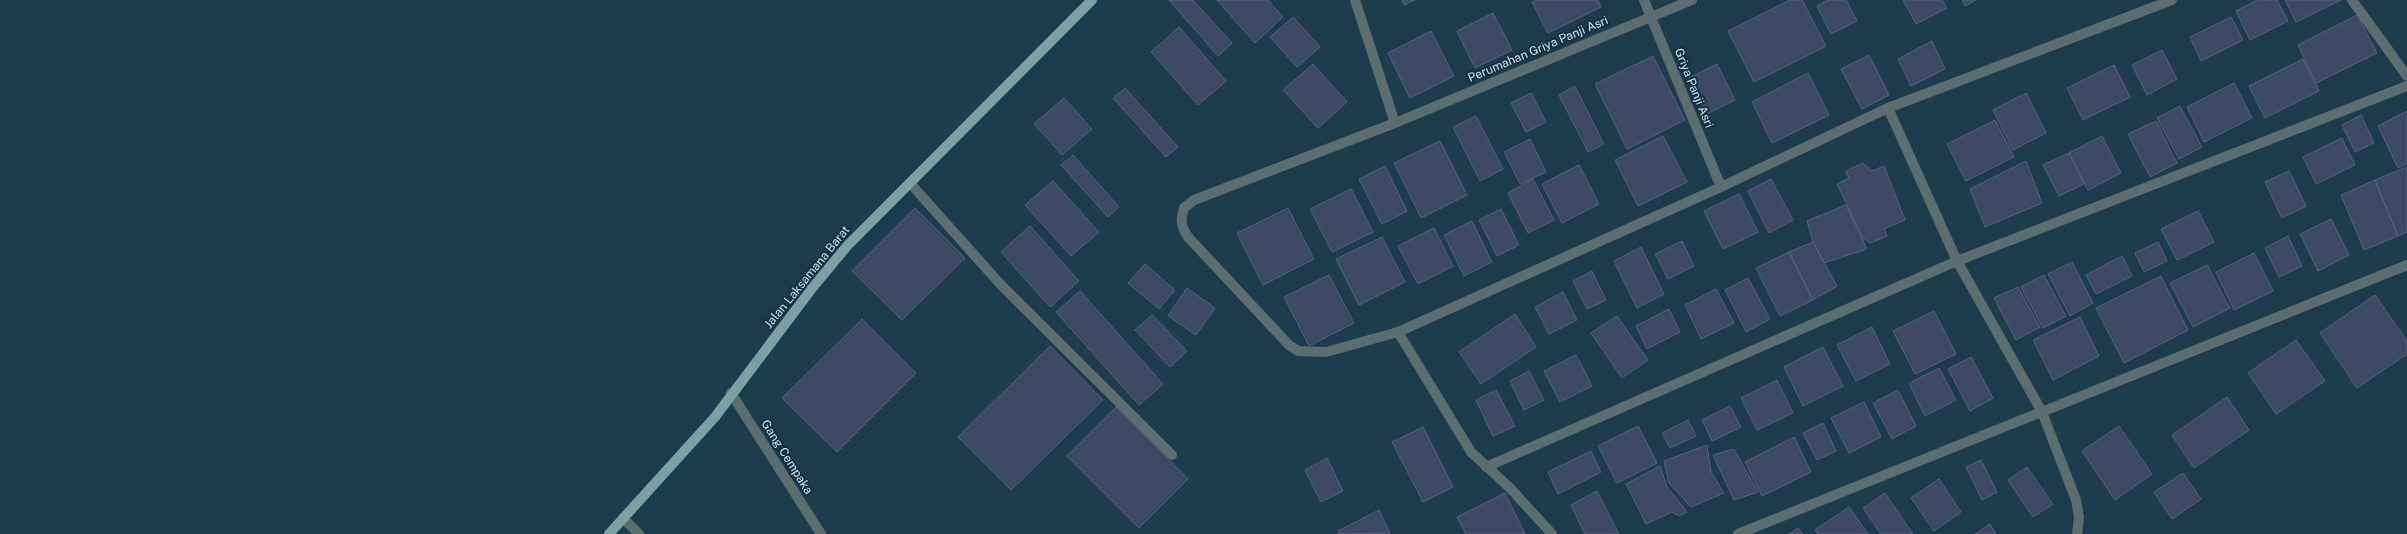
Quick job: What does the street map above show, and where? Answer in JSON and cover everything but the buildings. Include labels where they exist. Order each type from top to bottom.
[{"type":"main road","name":"Jalan Laksamana Barat","points":[[609,534],[714,417],[731,393],[847,246],[1092,0]]},
{"type":"street","points":[[1355,0],[1395,123]]},
{"type":"street","name":"Griya Panji Asri","points":[[1644,0],[1720,186]]},
{"type":"street","name":"Perumahan Griya Panji Asri","points":[[1692,0],[1395,123],[1194,200],[1184,208],[1181,220],[1182,228],[1188,237],[1289,345],[1298,350],[1326,352],[1398,332],[1888,108],[2172,0]]},
{"type":"street","points":[[2352,0],[2407,76]]},
{"type":"street","points":[[1486,467],[1957,261],[2407,86]]},
{"type":"street","points":[[1888,108],[1957,261],[2042,412],[2076,500],[2079,517],[2077,534]]},
{"type":"street","points":[[910,183],[1001,285],[1172,455]]},
{"type":"street","points":[[1738,534],[2407,265]]},
{"type":"street","points":[[1398,332],[1471,452],[1509,487],[1552,534]]},
{"type":"street","name":"Gang Cempaka","points":[[731,393],[821,534]]},
{"type":"street","points":[[623,518],[639,534]]}]
